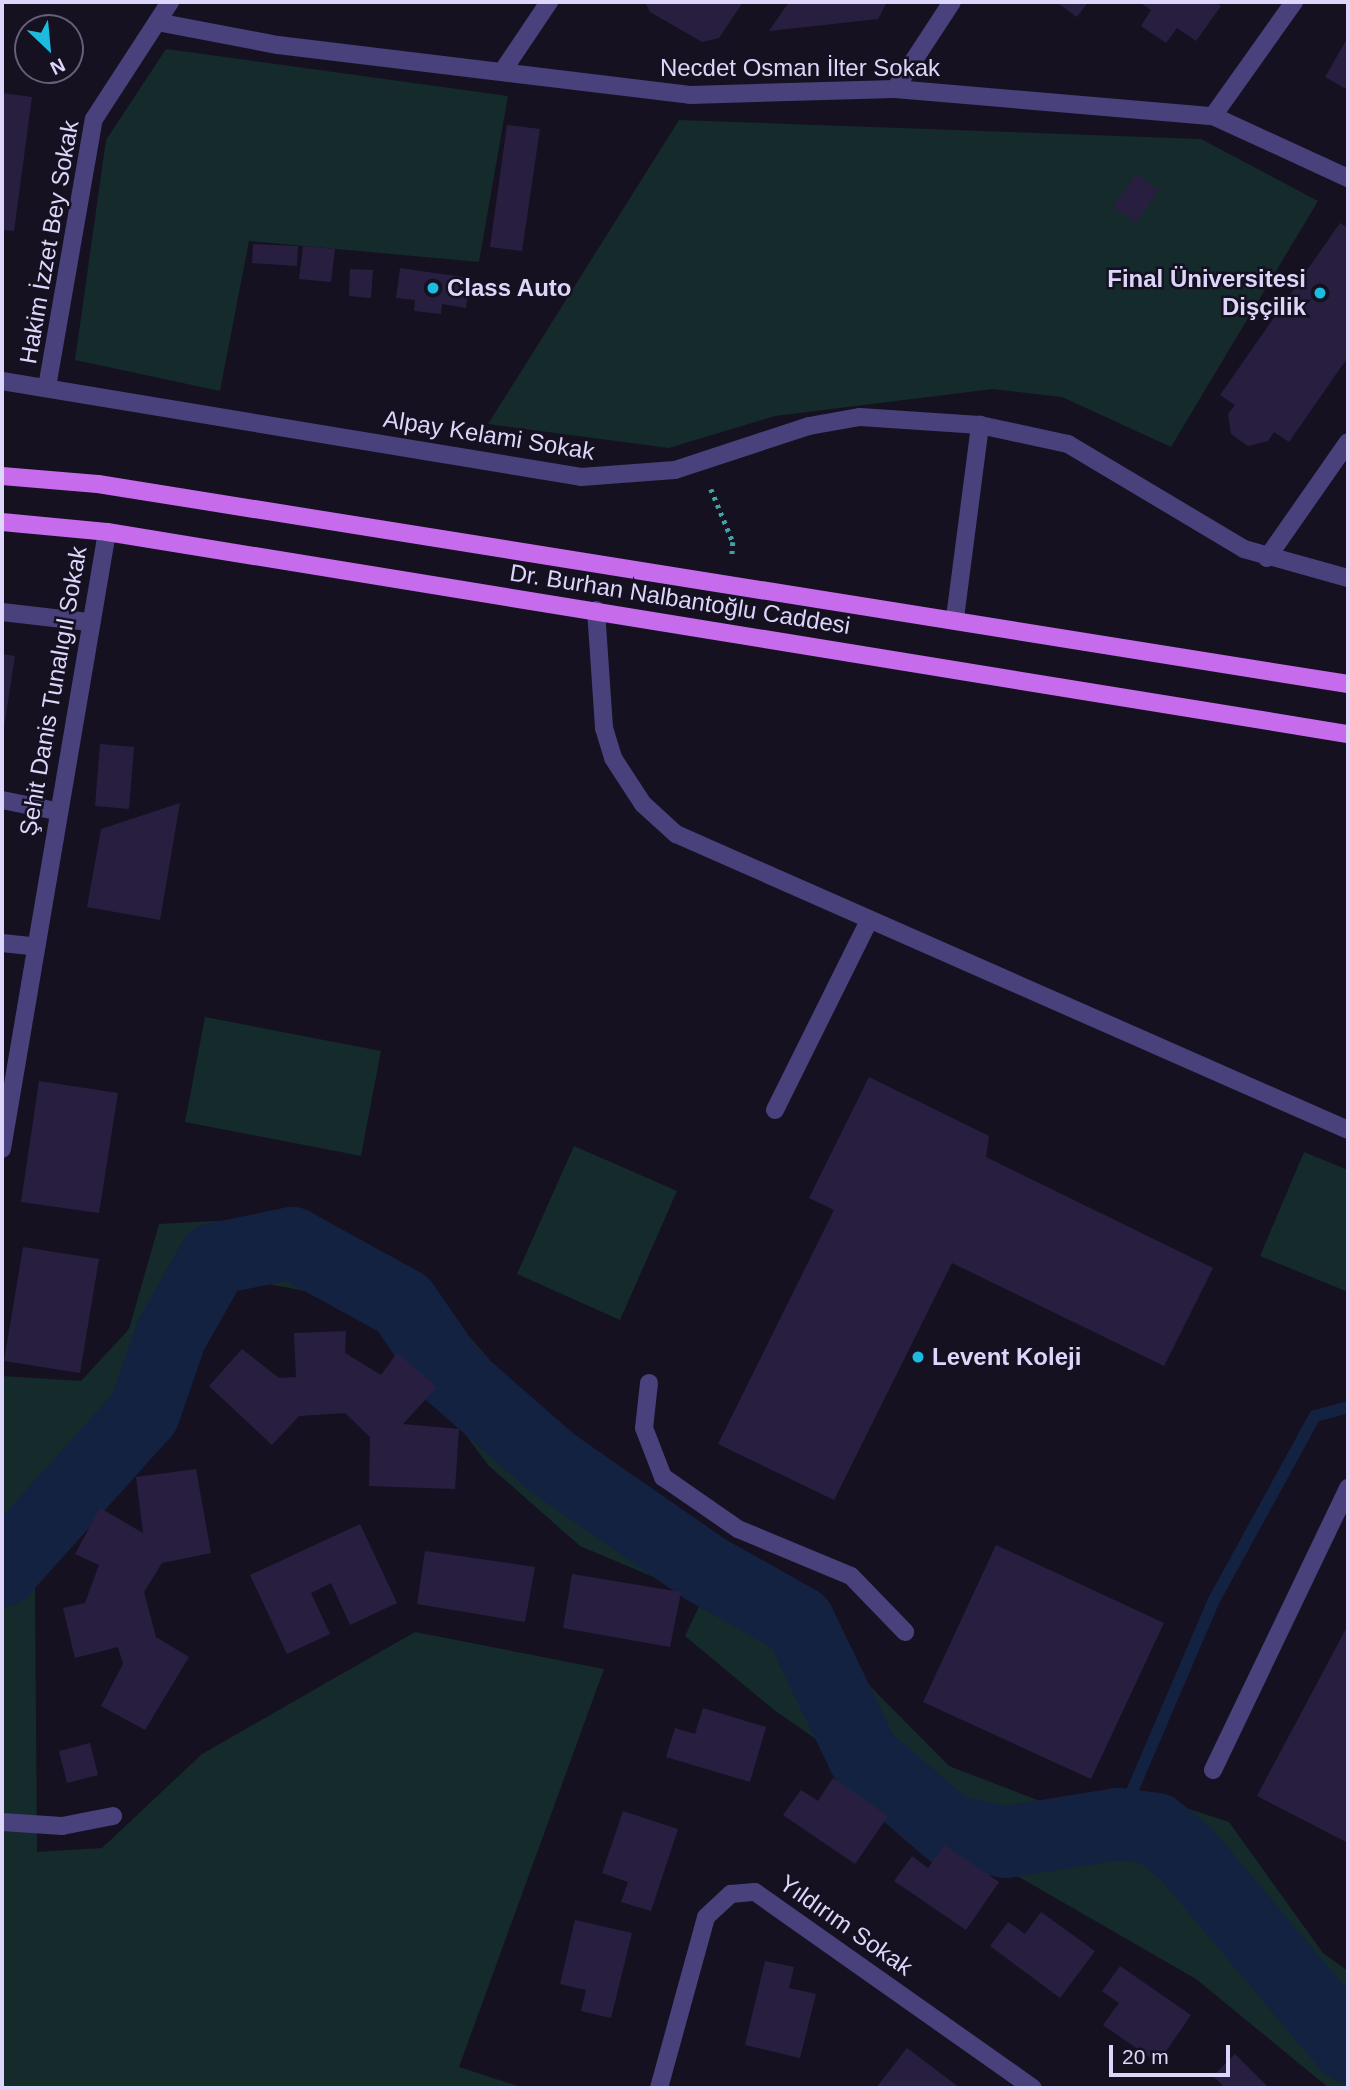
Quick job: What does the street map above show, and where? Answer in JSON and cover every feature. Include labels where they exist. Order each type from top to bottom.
[{"type":"main road","name":"Dr. Burhan Nalbantoğlu Caddesi","points":[[2,476],[98,484],[732,586],[955,618],[1348,684]]},
{"type":"main road","name":"Dr. Burhan Nalbantoğlu Caddesi","points":[[2,522],[107,532],[1348,734]]},
{"type":"street","name":"Hakim İzzet Bey Sokak","points":[[47,387],[94,119],[170,2]]},
{"type":"street","points":[[504,69],[550,2]]},
{"type":"street","points":[[895,89],[952,2]]},
{"type":"street","points":[[1213,116],[1294,2]]},
{"type":"street","name":"Necdet Osman İlter Sokak","points":[[157,22],[278,45],[504,69],[690,95],[895,89],[1213,116],[1348,178]]},
{"type":"street","name":"Alpay Kelami Sokak","points":[[2,381],[581,477],[648,475],[701,462],[833,421],[887,417],[981,425],[1068,444],[1097,457],[1221,537],[1267,558],[1348,578]]},
{"type":"street","points":[[955,618],[981,425]]},
{"type":"street","points":[[1267,558],[1348,442]]},
{"type":"street","name":"Şehit Danis Tunalıgıl Sokak","points":[[2,1149],[88,622],[107,532]]},
{"type":"street","points":[[596,610],[604,728],[613,758],[643,804],[676,834],[868,923],[1348,1130]]},
{"type":"street","points":[[2,612],[88,622]]},
{"type":"street","points":[[2,800],[56,811]]},
{"type":"street","points":[[775,1110],[868,923]]},
{"type":"street","points":[[2,943],[33,946]]},
{"type":"street","points":[[649,1383],[644,1428],[663,1477],[738,1529],[851,1576],[905,1632]]},
{"type":"street","points":[[1213,1770],[1348,1488]]},
{"type":"street","points":[[2,1822],[62,1826],[113,1816]]},
{"type":"street","name":"Yıldırım Sokak","points":[[659,2088],[706,1917],[731,1894],[755,1892],[1033,2088]]},
{"type":"path","points":[[701,462],[733,542],[732,586]]},
{"type":"green space","points":[[166,49],[508,96],[479,262],[249,241],[220,391],[75,360],[106,140]]},
{"type":"green space","points":[[679,120],[1201,139],[1318,201],[1171,447],[1062,397],[993,389],[775,416],[669,448],[488,424]]},
{"type":"green space","points":[[205,1017],[381,1051],[361,1156],[185,1122]]},
{"type":"green space","points":[[574,1146],[677,1191],[620,1320],[517,1274]]},
{"type":"green space","points":[[1304,1152],[1348,1170],[1348,1292],[1260,1256]]},
{"type":"green space","points":[[268,1218],[419,1279],[556,1436],[621,1478],[647,1506],[813,1590],[862,1678],[949,1766],[1066,1811],[1165,1801],[1229,1822],[1323,1953],[1348,1971],[1348,2088],[1329,2088],[1196,1979],[993,1862],[774,1710],[685,1636],[703,1598],[580,1546],[488,1465],[392,1335],[310,1292],[242,1279],[202,1306],[168,1427],[76,1516],[35,1586],[37,1852],[102,1848],[202,1754],[415,1632],[604,1669],[459,2067],[524,2088],[2,2088],[2,1376],[81,1381],[129,1329],[159,1224]]},
{"type":"building","points":[[645,2],[743,2],[719,38],[702,42],[650,12]]},
{"type":"building","points":[[789,2],[887,2],[878,19],[769,31]]},
{"type":"building","points":[[1056,2],[1088,2],[1077,17]]},
{"type":"building","points":[[1139,2],[1215,2],[1221,6],[1196,41],[1177,28],[1166,43],[1141,26],[1151,10]]},
{"type":"building","points":[[1348,37],[1348,90],[1325,77]]},
{"type":"building","points":[[2,93],[32,97],[14,231],[2,230]]},
{"type":"building","points":[[507,125],[540,129],[522,251],[490,247]]},
{"type":"building","points":[[1136,174],[1159,190],[1136,223],[1113,207]]},
{"type":"building","name":"Final Üniversitesi Dişçilik","points":[[1340,223],[1348,228],[1348,357],[1289,442],[1274,432],[1268,441],[1248,446],[1231,434],[1228,414],[1235,405],[1220,395]]},
{"type":"building","points":[[253,244],[298,246],[297,266],[252,263]]},
{"type":"building","points":[[303,246],[335,249],[331,282],[299,279]]},
{"type":"building","name":"Class Auto","points":[[400,268],[470,278],[466,308],[442,304],[441,314],[414,311],[415,300],[396,298]]},
{"type":"building","points":[[350,269],[373,270],[371,298],[349,296]]},
{"type":"building","points":[[2,654],[15,656],[3,734],[2,734]]},
{"type":"building","points":[[100,744],[134,747],[129,809],[95,806]]},
{"type":"building","points":[[180,803],[160,920],[87,907],[101,829]]},
{"type":"building","points":[[869,1077],[989,1136],[986,1157],[1213,1268],[1164,1366],[952,1263],[834,1500],[718,1444],[834,1210],[809,1198]]},
{"type":"building","points":[[39,1081],[118,1093],[99,1213],[21,1202]]},
{"type":"building","points":[[23,1247],[99,1259],[80,1373],[4,1361]]},
{"type":"building","points":[[346,1331],[345,1353],[381,1375],[397,1353],[437,1387],[403,1424],[459,1429],[455,1489],[369,1486],[370,1437],[345,1413],[299,1416],[272,1445],[209,1386],[242,1349],[279,1378],[296,1377],[294,1333]]},
{"type":"building","points":[[196,1469],[211,1553],[162,1563],[144,1592],[156,1637],[189,1657],[145,1730],[101,1706],[123,1664],[118,1647],[75,1658],[63,1608],[85,1603],[99,1565],[75,1554],[100,1508],[143,1533],[136,1477]]},
{"type":"building","points":[[360,1524],[397,1603],[350,1625],[331,1583],[311,1593],[330,1634],[287,1654],[250,1575]]},
{"type":"building","points":[[996,1545],[1164,1623],[1091,1779],[923,1702]]},
{"type":"building","points":[[425,1551],[535,1567],[525,1622],[417,1604]]},
{"type":"building","points":[[572,1574],[681,1592],[670,1647],[563,1628]]},
{"type":"building","points":[[1348,1625],[1348,1843],[1257,1796]]},
{"type":"building","points":[[703,1708],[766,1727],[750,1782],[666,1757],[675,1728],[695,1734]]},
{"type":"building","points":[[90,1743],[98,1775],[67,1783],[59,1751]]},
{"type":"building","points":[[833,1778],[888,1816],[855,1864],[783,1815],[801,1790],[818,1801]]},
{"type":"building","points":[[623,1811],[678,1829],[651,1911],[621,1902],[628,1882],[602,1873]]},
{"type":"building","points":[[944,1845],[999,1882],[966,1930],[894,1881],[912,1856],[928,1868]]},
{"type":"building","points":[[1041,1912],[1095,1951],[1060,1998],[990,1946],[1008,1922],[1025,1934]]},
{"type":"building","points":[[575,1920],[632,1933],[611,2018],[581,2011],[586,1990],[560,1984]]},
{"type":"building","points":[[765,1961],[794,1967],[789,1988],[816,1994],[800,2058],[745,2045]]},
{"type":"building","points":[[1120,1966],[1191,2015],[1158,2063],[1103,2025],[1119,2003],[1102,1991]]},
{"type":"building","points":[[907,2048],[960,2088],[876,2088]]},
{"type":"building","points":[[1235,2054],[1269,2088],[1225,2088],[1213,2076]]},
{"type":"waterway","points":[[2,1571],[144,1413],[171,1335],[214,1259],[292,1243],[403,1304],[452,1375],[551,1462],[705,1569],[799,1622],[864,1757],[950,1831],[1006,1842],[1118,1824],[1156,1829],[1187,1855],[1348,2046]]},
{"type":"waterway","points":[[1118,1824],[1213,1602],[1315,1416],[1348,1407]]},
{"type":"place","name":"Class Auto","points":[[433,288]]},
{"type":"place","name":"Final Üniversitesi Dişçilik","points":[[1320,293]]},
{"type":"place","name":"Levent Koleji","points":[[918,1357]]}]
